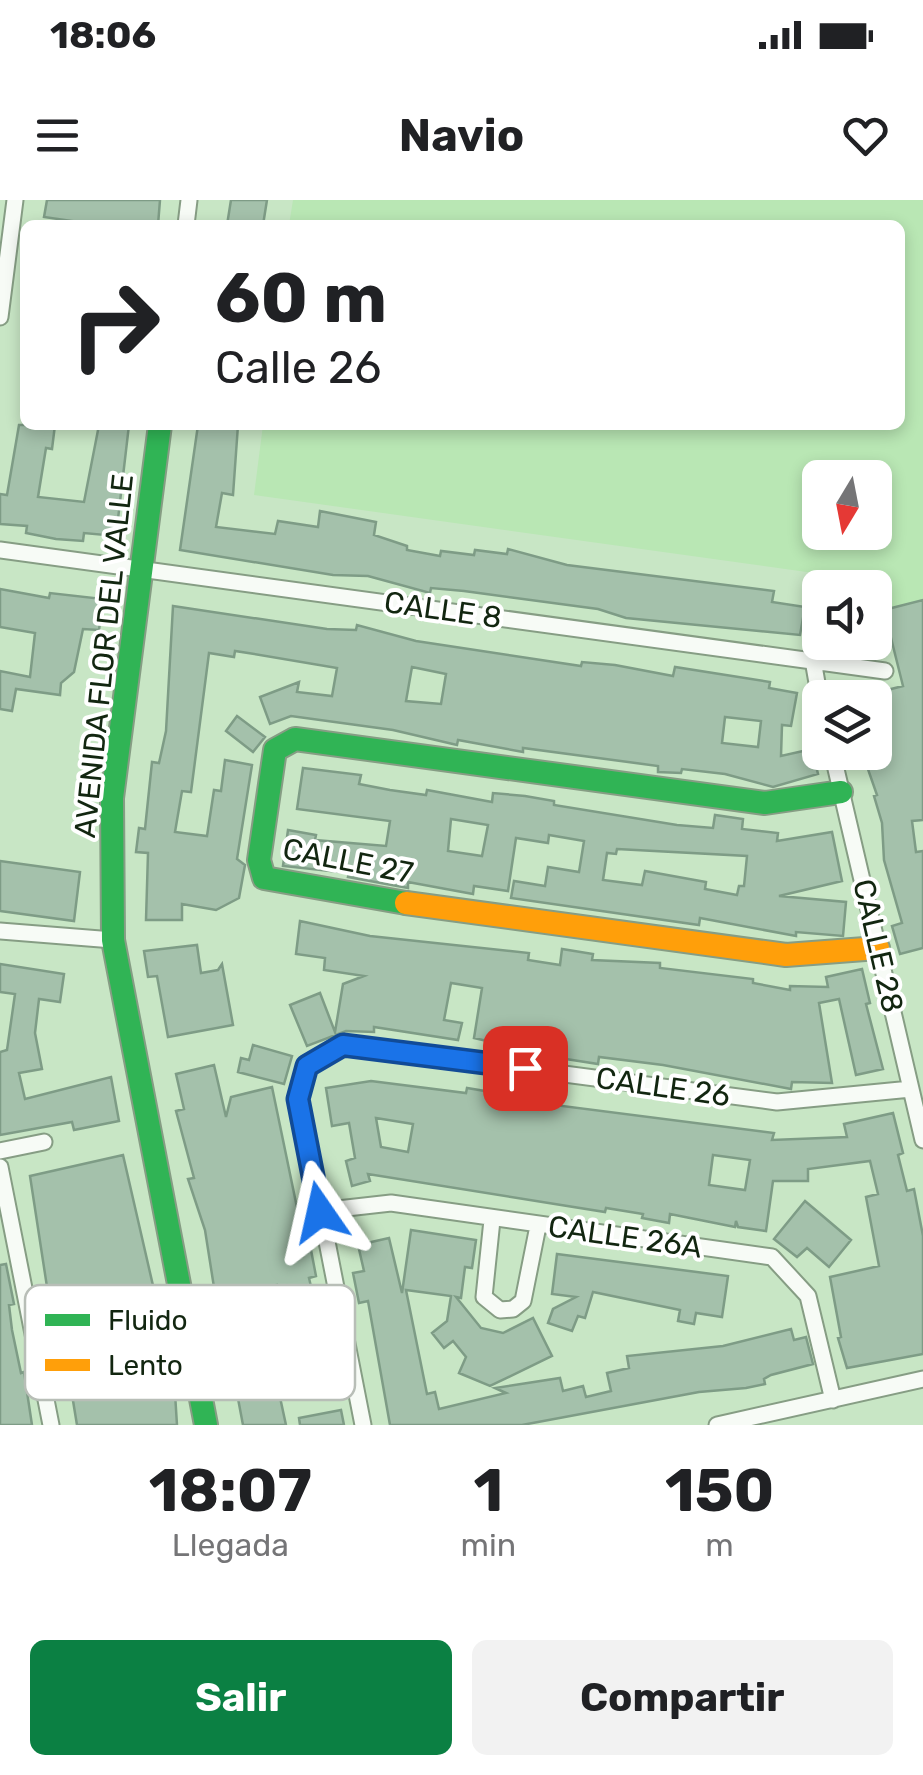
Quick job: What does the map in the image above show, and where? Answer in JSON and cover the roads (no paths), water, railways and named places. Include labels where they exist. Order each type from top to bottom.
[{"type":"street","points":[[0,317],[15,200]]},
{"type":"street","name":"AVENIDA FLOR DEL VALLE","points":[[159,430],[112,798],[113,940],[179,1285]]},
{"type":"street","name":"CALLE 8","points":[[0,550],[802,659]]},
{"type":"street","points":[[813,660],[816,680]]},
{"type":"street","name":"CALLE 8","points":[[813,660],[885,671]]},
{"type":"street","name":"CALLE 27","points":[[842,792],[765,803],[295,739],[275,750],[259,860],[264,878],[395,902],[786,956],[878,948]]},
{"type":"street","name":"CALLE 28","points":[[836,770],[923,1140]]},
{"type":"street","points":[[0,931],[113,940]]},
{"type":"street","name":"CALLE 26","points":[[335,1285],[298,1099],[307,1066],[343,1045],[777,1102],[911,1090]]},
{"type":"street","points":[[0,1150],[44,1142]]},
{"type":"street","points":[[0,1167],[25,1293]]},
{"type":"street","name":"CALLE 26A","points":[[320,1212],[391,1202],[492,1220],[772,1256],[808,1296],[833,1400]]},
{"type":"street","points":[[492,1220],[482,1286],[484,1297],[500,1310],[513,1310],[523,1301],[538,1226]]},
{"type":"street","points":[[716,1425],[923,1379]]},
{"type":"street","name":"CALLE 26","points":[[355,1385],[363,1425]]},
{"type":"street","points":[[46,1400],[51,1425]]},
{"type":"street","name":"AVENIDA FLOR DEL VALLE","points":[[201,1400],[206,1425]]}]
